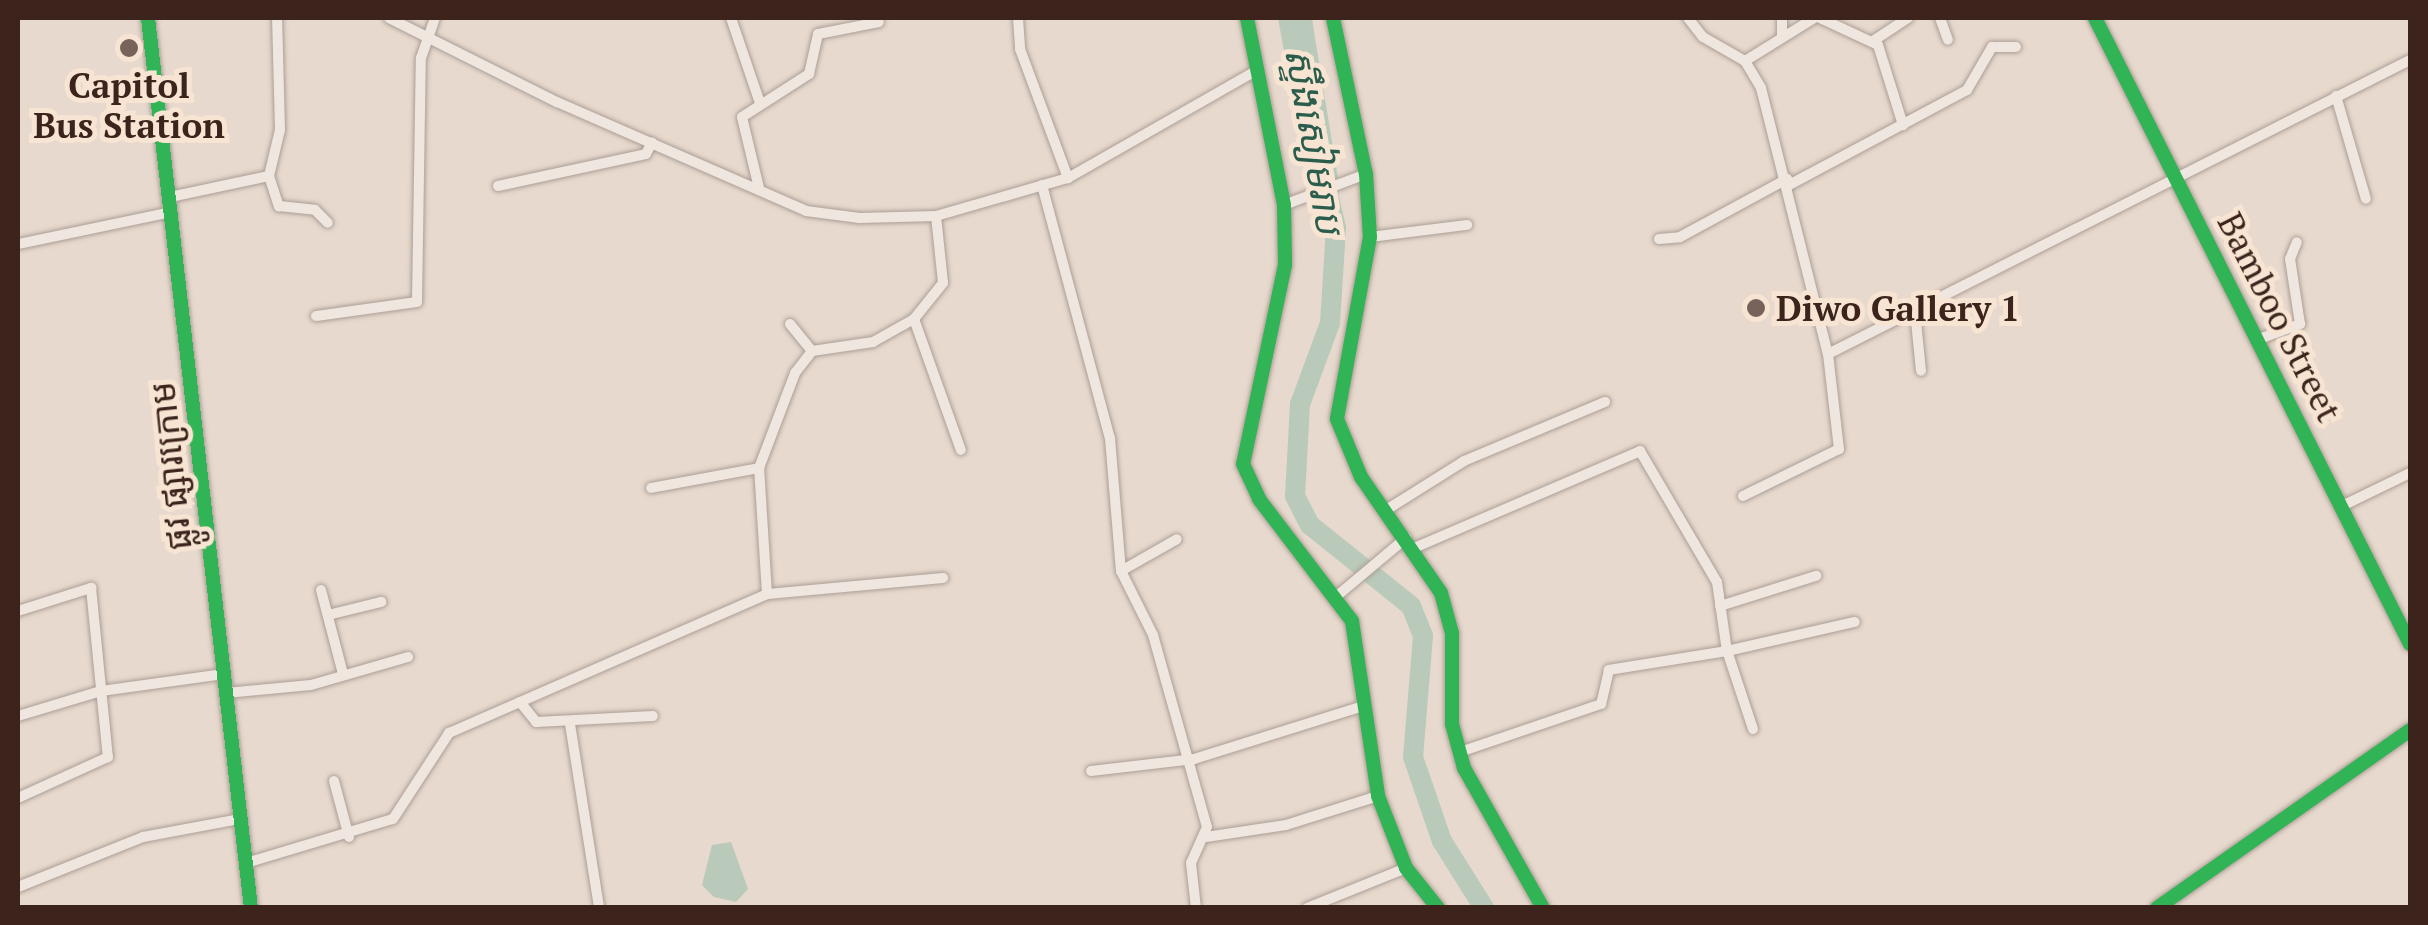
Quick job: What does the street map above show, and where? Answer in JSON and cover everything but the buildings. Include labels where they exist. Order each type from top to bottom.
[{"type":"main road","name":"ផ្លូវ ផ្សារក្រោម","points":[[148,18],[251,908]]},
{"type":"main road","points":[[1248,18],[1254,72],[1291,202],[1285,266],[1244,464],[1259,499],[1338,594],[1357,636],[1378,796],[1406,868],[1438,908]]},
{"type":"main road","points":[[1334,18],[1370,236],[1338,419],[1361,477],[1441,593],[1452,634],[1452,724],[1460,752],[1543,908]]},
{"type":"main road","name":"Bamboo Street","points":[[2095,18],[2410,644]]},
{"type":"main road","points":[[2157,908],[2410,730]]},
{"type":"street","points":[[277,18],[280,130],[269,176],[285,210],[315,210],[328,223]]},
{"type":"street","points":[[388,18],[806,211],[860,218],[936,216],[1068,178],[1254,72]]},
{"type":"street","points":[[316,316],[417,302],[424,37],[435,18]]},
{"type":"street","points":[[731,18],[760,103]]},
{"type":"street","points":[[1018,18],[1020,49],[1068,178]]},
{"type":"street","points":[[1688,18],[1703,37],[1744,62],[1761,88],[1788,182],[1828,354],[1839,449],[1743,496]]},
{"type":"street","points":[[1782,18],[1782,34]]},
{"type":"street","points":[[1744,62],[1782,34],[1817,18],[1873,41],[1890,71],[1903,125]]},
{"type":"street","points":[[1873,41],[1908,18]]},
{"type":"street","points":[[1940,18],[1948,40]]},
{"type":"street","points":[[759,188],[742,117],[760,103],[796,88],[809,74],[818,34],[879,22]]},
{"type":"street","points":[[1659,240],[1680,237],[1903,125],[1967,90],[1992,46],[2016,47]]},
{"type":"street","points":[[1828,354],[2410,60]]},
{"type":"street","points":[[2336,96],[2366,199]]},
{"type":"street","points":[[498,186],[646,154],[652,142]]},
{"type":"street","points":[[18,244],[269,176]]},
{"type":"street","points":[[1291,202],[1361,176]]},
{"type":"street","points":[[1042,185],[1110,438],[1121,571],[1153,634],[1206,838],[1191,862],[1196,908]]},
{"type":"street","points":[[767,594],[760,468],[796,373],[812,351],[873,342],[914,319],[944,283],[936,216]]},
{"type":"street","points":[[1370,236],[1467,225]]},
{"type":"street","points":[[2258,340],[2300,324],[2290,266],[2297,242]]},
{"type":"street","points":[[1915,312],[1920,371]]},
{"type":"street","points":[[914,319],[962,450]]},
{"type":"street","points":[[790,324],[812,351]]},
{"type":"street","points":[[1386,510],[1464,461],[1605,402]]},
{"type":"street","points":[[1338,594],[1387,555],[1410,543],[1640,451],[1712,570],[1727,651],[1752,729]]},
{"type":"street","points":[[651,488],[760,468]]},
{"type":"street","points":[[2342,506],[2410,472]]},
{"type":"street","points":[[1121,571],[1177,539]]},
{"type":"street","points":[[1720,606],[1816,576]]},
{"type":"street","points":[[246,863],[348,837],[396,816],[449,733],[624,662],[767,594],[943,578]]},
{"type":"street","points":[[18,611],[91,588],[102,691],[103,763],[18,798]]},
{"type":"street","points":[[321,590],[343,674]]},
{"type":"street","points":[[328,615],[381,602]]},
{"type":"street","points":[[1460,752],[1602,704],[1610,670],[1727,651],[1856,622]]},
{"type":"street","points":[[226,693],[311,685],[408,657]]},
{"type":"street","points":[[18,716],[102,691],[224,674]]},
{"type":"street","points":[[520,702],[536,722],[570,724],[653,716]]},
{"type":"street","points":[[1091,771],[1186,761],[1366,705]]},
{"type":"street","points":[[570,724],[599,908]]},
{"type":"street","points":[[334,781],[348,837]]},
{"type":"street","points":[[1206,838],[1286,825],[1378,796]]},
{"type":"street","points":[[18,887],[143,837],[240,820]]},
{"type":"street","points":[[1307,908],[1406,868]]},
{"type":"water","name":"ស្ទឹងសៀមរាប","points":[[1278,18],[1312,18],[1338,178],[1309,190]]},
{"type":"water","points":[[731,842],[748,889],[736,902],[714,897],[702,885],[712,845]]},
{"type":"waterway","name":"ស្ទឹងសៀមរាប","points":[[1322,166],[1336,228],[1330,323],[1300,404],[1295,496],[1310,525],[1411,606],[1423,636],[1413,757],[1442,841],[1484,908]]},
{"type":"traffic: fast","points":[[148,18],[251,908]]},
{"type":"traffic: fast","points":[[1247,18],[1284,205],[1285,265],[1243,464],[1259,499],[1352,621],[1378,796],[1406,868],[1438,908]]},
{"type":"traffic: fast","points":[[1333,18],[1366,174],[1370,237],[1337,419],[1361,477],[1441,593],[1452,633],[1452,724],[1464,768],[1543,908]]},
{"type":"traffic: fast","points":[[2095,18],[2410,644]]},
{"type":"traffic: fast","points":[[2157,908],[2410,730]]},
{"type":"place","name":"Capitol Bus Station","points":[[129,48]]},
{"type":"place","name":"Diwo Gallery 1","points":[[1756,308]]}]
